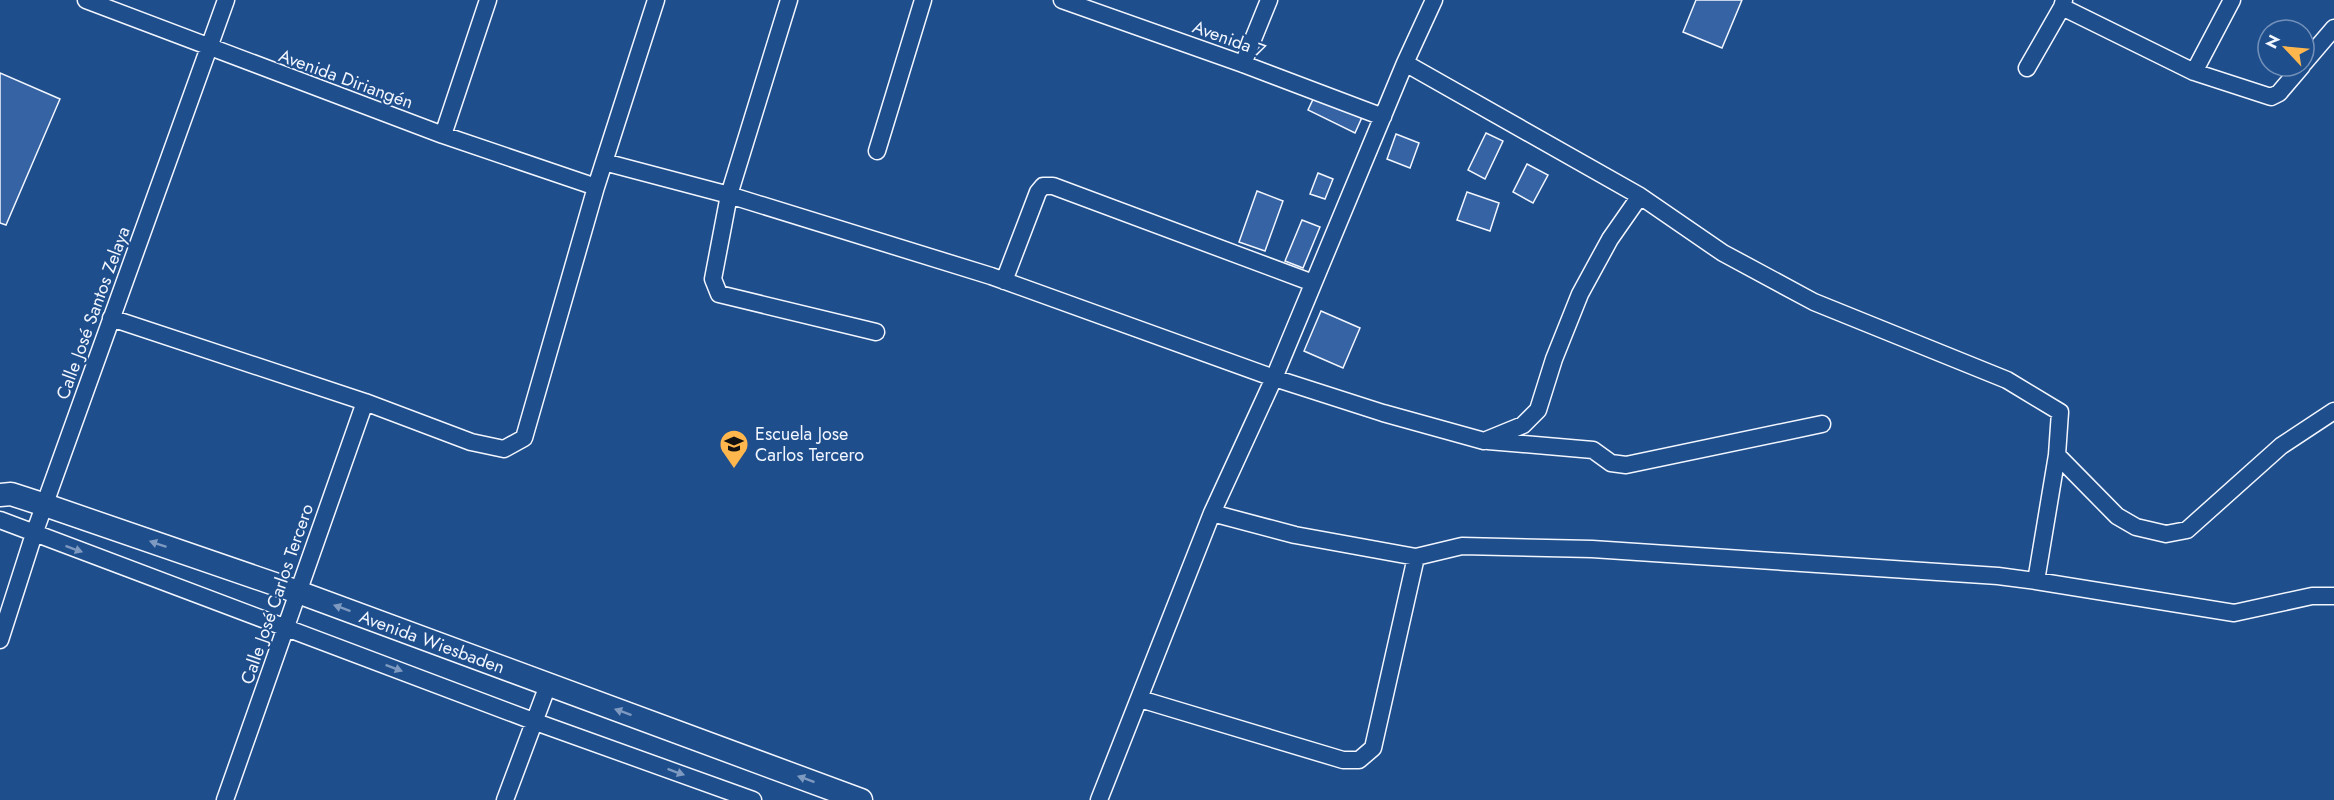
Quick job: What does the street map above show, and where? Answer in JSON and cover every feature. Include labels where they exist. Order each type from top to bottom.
[{"type":"street","name":"Avenida Diriangén","points":[[86,0],[210,49],[442,135],[596,187]]},
{"type":"street","name":"Calle José Santos Zelaya","points":[[0,640],[34,534],[226,0]]},
{"type":"street","points":[[442,135],[488,0]]},
{"type":"street","points":[[111,318],[365,402],[471,442],[504,449],[524,438],[596,187],[656,0]]},
{"type":"street","points":[[789,0],[729,195],[713,279],[718,294],[876,332]]},
{"type":"street","points":[[877,151],[923,0]]},
{"type":"street","name":"Avenida 7","points":[[1062,0],[1243,64],[1383,117]]},
{"type":"street","points":[[1243,64],[1269,0]]},
{"type":"street","points":[[1099,800],[1212,513],[1274,378],[1405,63],[1434,0]]},
{"type":"street","points":[[2194,72],[2232,0]]},
{"type":"street","points":[[2027,68],[2063,4],[2194,72],[2271,97],[2279,93],[2292,78]]},
{"type":"street","points":[[2316,49],[2334,28]]},
{"type":"street","points":[[1405,63],[1640,196],[1723,253],[1814,302],[2007,380],[2060,412],[2057,455],[2036,581]]},
{"type":"street","points":[[604,162],[729,195],[1004,281],[1274,378],[1383,413],[1484,441],[1593,450],[1611,464],[1626,465],[1822,424]]},
{"type":"street","points":[[1004,281],[1038,192],[1043,186],[1053,186],[1313,283]]},
{"type":"street","points":[[1484,441],[1523,426],[1539,410],[1554,359],[1580,294],[1610,239],[1640,196]]},
{"type":"street","name":"Calle José Carlos Tercero","points":[[225,800],[365,402]]},
{"type":"street","points":[[2057,455],[2118,516],[2136,527],[2166,534],[2187,530],[2281,447],[2334,411]]},
{"type":"street","name":"Avenida Wiesbaden","points":[[0,495],[11,494],[45,505],[298,592],[838,796],[861,800]]},
{"type":"street","points":[[1212,513],[1295,535],[1416,557],[1462,546],[1592,549],[1986,575],[2234,613],[2312,596],[2334,596]]},
{"type":"street","name":"Avenida Wiesbaden","points":[[0,520],[533,721],[753,800]]},
{"type":"street","points":[[1140,699],[1343,760],[1359,760],[1373,748],[1416,557]]},
{"type":"street","points":[[505,800],[548,685]]},
{"type":"building","points":[[1696,0],[1742,0],[1722,48],[1683,32]]},
{"type":"building","points":[[0,73],[60,99],[6,225],[0,223]]},
{"type":"building","points":[[1316,93],[1363,115],[1355,133],[1308,110]]},
{"type":"building","points":[[1486,133],[1503,141],[1485,179],[1468,170]]},
{"type":"building","points":[[1396,134],[1419,143],[1410,168],[1387,159]]},
{"type":"building","points":[[1527,164],[1548,175],[1533,203],[1513,192]]},
{"type":"building","points":[[1318,173],[1333,179],[1325,199],[1310,194]]},
{"type":"building","points":[[1257,191],[1283,201],[1265,251],[1239,242]]},
{"type":"building","points":[[1467,192],[1499,203],[1490,231],[1457,220]]},
{"type":"building","points":[[1302,220],[1320,227],[1303,268],[1285,261]]},
{"type":"building","points":[[1321,311],[1360,328],[1343,368],[1304,351]]},
{"type":"place","name":"Escuela Jose Carlos Tercero","points":[[734,470]]}]
